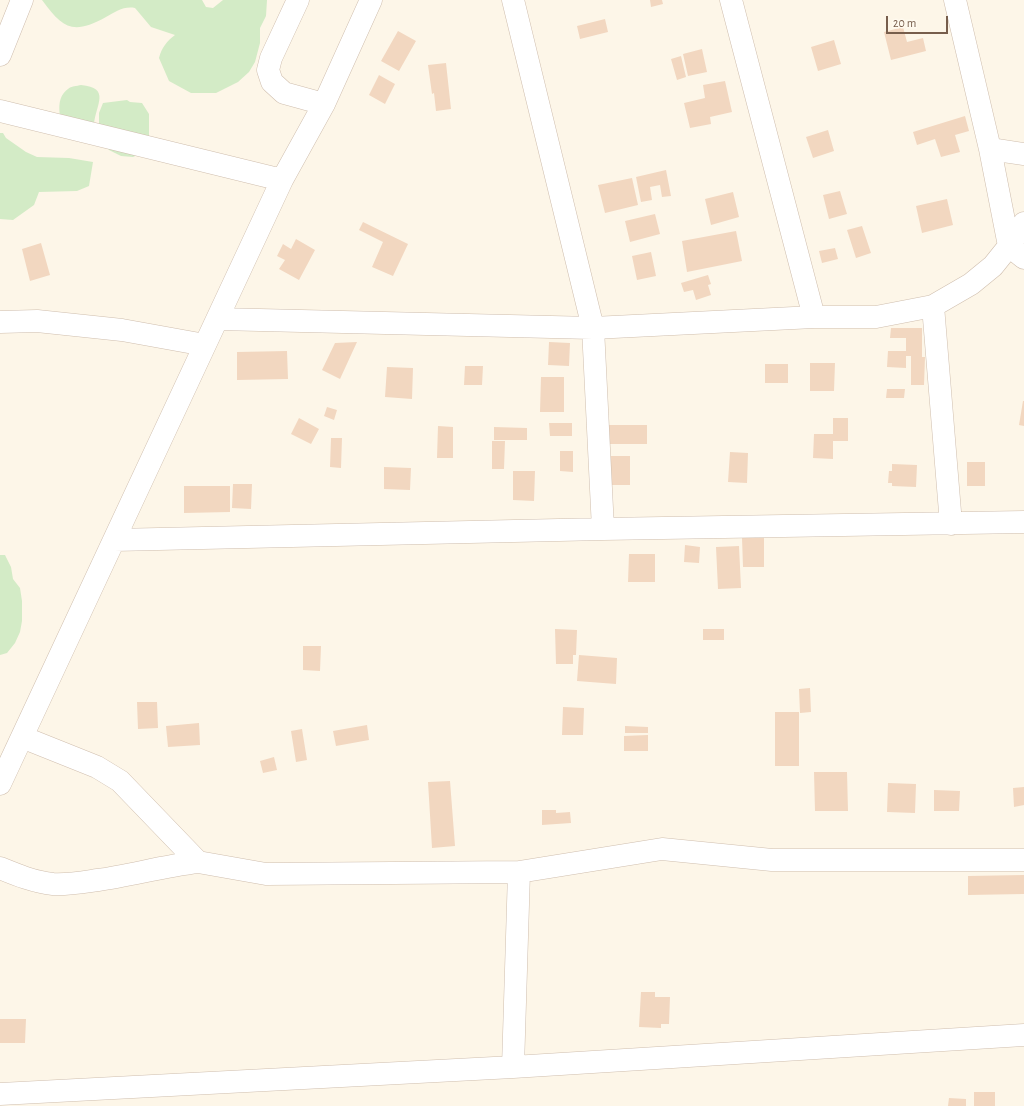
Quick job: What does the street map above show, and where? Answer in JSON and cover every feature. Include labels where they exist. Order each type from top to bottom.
[{"type":"street","points":[[0,55],[22,0]]},
{"type":"street","points":[[298,0],[271,58],[268,70],[272,82],[284,93],[324,104]]},
{"type":"street","points":[[0,784],[282,180],[324,104],[371,0]]},
{"type":"street","points":[[513,0],[593,328],[603,528]]},
{"type":"street","points":[[731,0],[814,317]]},
{"type":"street","points":[[955,0],[990,149],[1017,252]]},
{"type":"street","points":[[0,111],[282,180]]},
{"type":"street","points":[[990,149],[1024,154]]},
{"type":"street","points":[[218,319],[593,328],[814,317],[876,317],[933,306],[972,284],[993,266],[1017,252],[1024,223]]},
{"type":"street","points":[[933,306],[951,524]]},
{"type":"street","points":[[0,322],[37,321],[122,330],[205,345]]},
{"type":"street","points":[[114,540],[603,528],[1024,522]]},
{"type":"street","points":[[22,737],[97,767],[120,782],[198,862]]},
{"type":"street","points":[[0,868],[24,878],[53,884],[90,881],[168,866],[198,862],[266,874],[519,872],[662,849],[772,860],[1024,860]]},
{"type":"street","points":[[513,1067],[519,872]]},
{"type":"street","points":[[0,1094],[513,1067],[1024,1035]]},
{"type":"green space","points":[[42,0],[202,0],[206,7],[213,8],[223,0],[267,0],[266,16],[260,28],[260,43],[255,62],[249,72],[238,82],[216,93],[191,93],[169,81],[159,58],[165,45],[175,35],[151,27],[135,8],[116,11],[95,23],[77,27],[63,23],[49,10]]},
{"type":"green space","points":[[81,85],[90,87],[99,93],[100,98],[94,124],[61,122],[59,108],[60,100],[64,92],[69,88]]},
{"type":"green space","points":[[127,100],[130,102],[142,103],[149,114],[149,140],[144,152],[133,157],[121,156],[109,150],[102,138],[99,125],[99,113],[103,103]]},
{"type":"green space","points":[[0,133],[3,133],[6,138],[26,152],[37,157],[69,158],[93,162],[89,186],[77,191],[39,192],[34,205],[13,220],[0,219]]},
{"type":"green space","points":[[0,555],[5,555],[11,567],[13,579],[20,588],[22,601],[22,621],[20,632],[15,643],[7,653],[0,655]]},
{"type":"building","points":[[650,0],[662,0],[663,4],[651,7]]},
{"type":"building","points":[[605,19],[608,32],[580,39],[577,26]]},
{"type":"building","points":[[903,27],[907,42],[923,38],[926,51],[891,60],[884,32]]},
{"type":"building","points":[[398,31],[416,41],[399,71],[381,61]]},
{"type":"building","points":[[834,40],[841,64],[818,71],[811,47]]},
{"type":"building","points":[[702,49],[707,72],[688,76],[683,54]]},
{"type":"building","points":[[681,56],[686,77],[677,80],[671,59]]},
{"type":"building","points":[[446,63],[451,109],[436,111],[428,65]]},
{"type":"building","points":[[379,75],[395,84],[385,104],[369,95]]},
{"type":"building","points":[[725,81],[732,112],[710,117],[711,124],[690,128],[684,103],[705,98],[703,85]]},
{"type":"building","points":[[965,116],[969,131],[955,135],[960,152],[941,157],[935,139],[917,145],[913,132]]},
{"type":"building","points":[[828,130],[834,151],[813,158],[806,137]]},
{"type":"building","points":[[666,170],[671,196],[662,197],[660,185],[650,187],[652,200],[641,202],[636,177]]},
{"type":"building","points":[[632,178],[638,205],[605,213],[598,185]]},
{"type":"building","points":[[840,191],[847,214],[829,219],[823,195]]},
{"type":"building","points":[[733,192],[739,217],[711,225],[705,199]]},
{"type":"building","points":[[947,199],[953,225],[922,233],[916,206]]},
{"type":"building","points":[[655,214],[660,234],[630,242],[625,221]]},
{"type":"building","points":[[363,222],[408,244],[393,276],[372,267],[383,242],[359,230]]},
{"type":"building","points":[[862,226],[871,253],[856,258],[847,230]]},
{"type":"building","points":[[736,231],[742,261],[687,272],[682,241]]},
{"type":"building","points":[[296,239],[315,250],[299,280],[279,269],[285,260],[277,256],[283,244],[291,249]]},
{"type":"building","points":[[41,243],[50,275],[30,281],[22,249]]},
{"type":"building","points":[[835,248],[838,259],[822,263],[819,251]]},
{"type":"building","points":[[651,252],[656,276],[637,280],[632,256]]},
{"type":"building","points":[[708,275],[711,284],[708,285],[711,295],[696,300],[693,290],[684,292],[681,283]]},
{"type":"building","points":[[891,328],[922,328],[922,357],[925,357],[924,385],[911,385],[911,356],[906,356],[906,368],[887,367],[888,351],[906,351],[906,338],[890,338]]},
{"type":"building","points":[[357,342],[340,379],[322,370],[335,343]]},
{"type":"building","points":[[549,342],[570,343],[569,366],[548,365]]},
{"type":"building","points":[[287,351],[288,379],[237,380],[237,352]]},
{"type":"building","points":[[810,363],[835,363],[834,391],[810,391]]},
{"type":"building","points":[[765,364],[788,364],[788,383],[765,383]]},
{"type":"building","points":[[465,366],[483,366],[482,385],[464,385]]},
{"type":"building","points":[[387,367],[413,368],[412,399],[385,397]]},
{"type":"building","points":[[541,377],[564,377],[564,412],[540,412]]},
{"type":"building","points":[[887,389],[905,389],[904,398],[886,398]]},
{"type":"building","points":[[1024,401],[1024,426],[1019,425]]},
{"type":"building","points":[[327,407],[337,410],[334,420],[324,416]]},
{"type":"building","points":[[299,418],[319,429],[311,444],[291,434]]},
{"type":"building","points":[[833,418],[848,418],[848,441],[833,441],[833,459],[813,458],[814,434],[833,434]]},
{"type":"building","points":[[549,423],[572,423],[572,436],[550,436]]},
{"type":"building","points":[[608,425],[647,425],[647,444],[608,444]]},
{"type":"building","points":[[438,426],[453,427],[453,458],[437,458]]},
{"type":"building","points":[[494,427],[527,428],[527,440],[494,440]]},
{"type":"building","points":[[331,438],[342,438],[341,468],[330,467]]},
{"type":"building","points":[[492,441],[505,441],[504,469],[492,469]]},
{"type":"building","points":[[560,451],[573,451],[573,472],[560,471]]},
{"type":"building","points":[[730,452],[748,453],[747,483],[728,482]]},
{"type":"building","points":[[610,456],[630,456],[630,485],[610,485]]},
{"type":"building","points":[[967,462],[985,462],[985,486],[967,486]]},
{"type":"building","points":[[892,464],[917,465],[916,487],[892,486],[892,483],[888,483],[889,471],[892,471]]},
{"type":"building","points":[[384,467],[411,468],[410,490],[384,489]]},
{"type":"building","points":[[513,471],[535,471],[534,501],[513,500]]},
{"type":"building","points":[[233,484],[252,484],[251,509],[232,508]]},
{"type":"building","points":[[184,486],[230,486],[230,512],[184,513]]},
{"type":"building","points":[[742,538],[764,538],[764,567],[743,567]]},
{"type":"building","points":[[685,545],[700,547],[699,563],[684,562]]},
{"type":"building","points":[[739,546],[741,588],[718,589],[716,547]]},
{"type":"building","points":[[629,554],[655,554],[655,582],[628,582]]},
{"type":"building","points":[[555,629],[577,630],[576,655],[573,655],[573,664],[556,664]]},
{"type":"building","points":[[703,629],[724,629],[724,640],[703,640]]},
{"type":"building","points":[[303,646],[321,646],[320,671],[303,670]]},
{"type":"building","points":[[579,655],[617,658],[616,684],[577,681]]},
{"type":"building","points":[[810,688],[811,712],[800,713],[799,689]]},
{"type":"building","points":[[137,702],[157,702],[158,728],[138,729]]},
{"type":"building","points":[[563,707],[584,708],[583,735],[562,735]]},
{"type":"building","points":[[775,712],[799,712],[799,766],[775,766]]},
{"type":"building","points":[[199,723],[200,745],[168,747],[166,726]]},
{"type":"building","points":[[367,725],[369,740],[336,746],[333,731]]},
{"type":"building","points":[[625,726],[648,727],[648,733],[625,733]]},
{"type":"building","points":[[302,729],[307,760],[296,762],[291,731]]},
{"type":"building","points":[[648,735],[648,751],[624,751],[624,736]]},
{"type":"building","points":[[274,757],[277,770],[263,773],[260,761]]},
{"type":"building","points":[[814,772],[847,772],[848,811],[815,811]]},
{"type":"building","points":[[450,781],[455,846],[432,848],[428,782]]},
{"type":"building","points":[[888,783],[916,784],[915,813],[887,812]]},
{"type":"building","points":[[1024,787],[1024,805],[1014,807],[1013,788]]},
{"type":"building","points":[[934,790],[960,791],[959,811],[934,811]]},
{"type":"building","points":[[542,810],[556,810],[556,813],[570,812],[571,823],[542,825]]},
{"type":"building","points":[[1024,875],[1024,894],[968,895],[968,876]]},
{"type":"building","points":[[641,992],[655,992],[655,997],[670,997],[669,1024],[661,1024],[661,1028],[639,1027]]},
{"type":"building","points":[[0,1019],[26,1019],[25,1043],[0,1043]]},
{"type":"building","points":[[974,1092],[995,1092],[995,1106],[974,1106]]},
{"type":"building","points":[[949,1098],[966,1099],[966,1106],[948,1106]]}]
